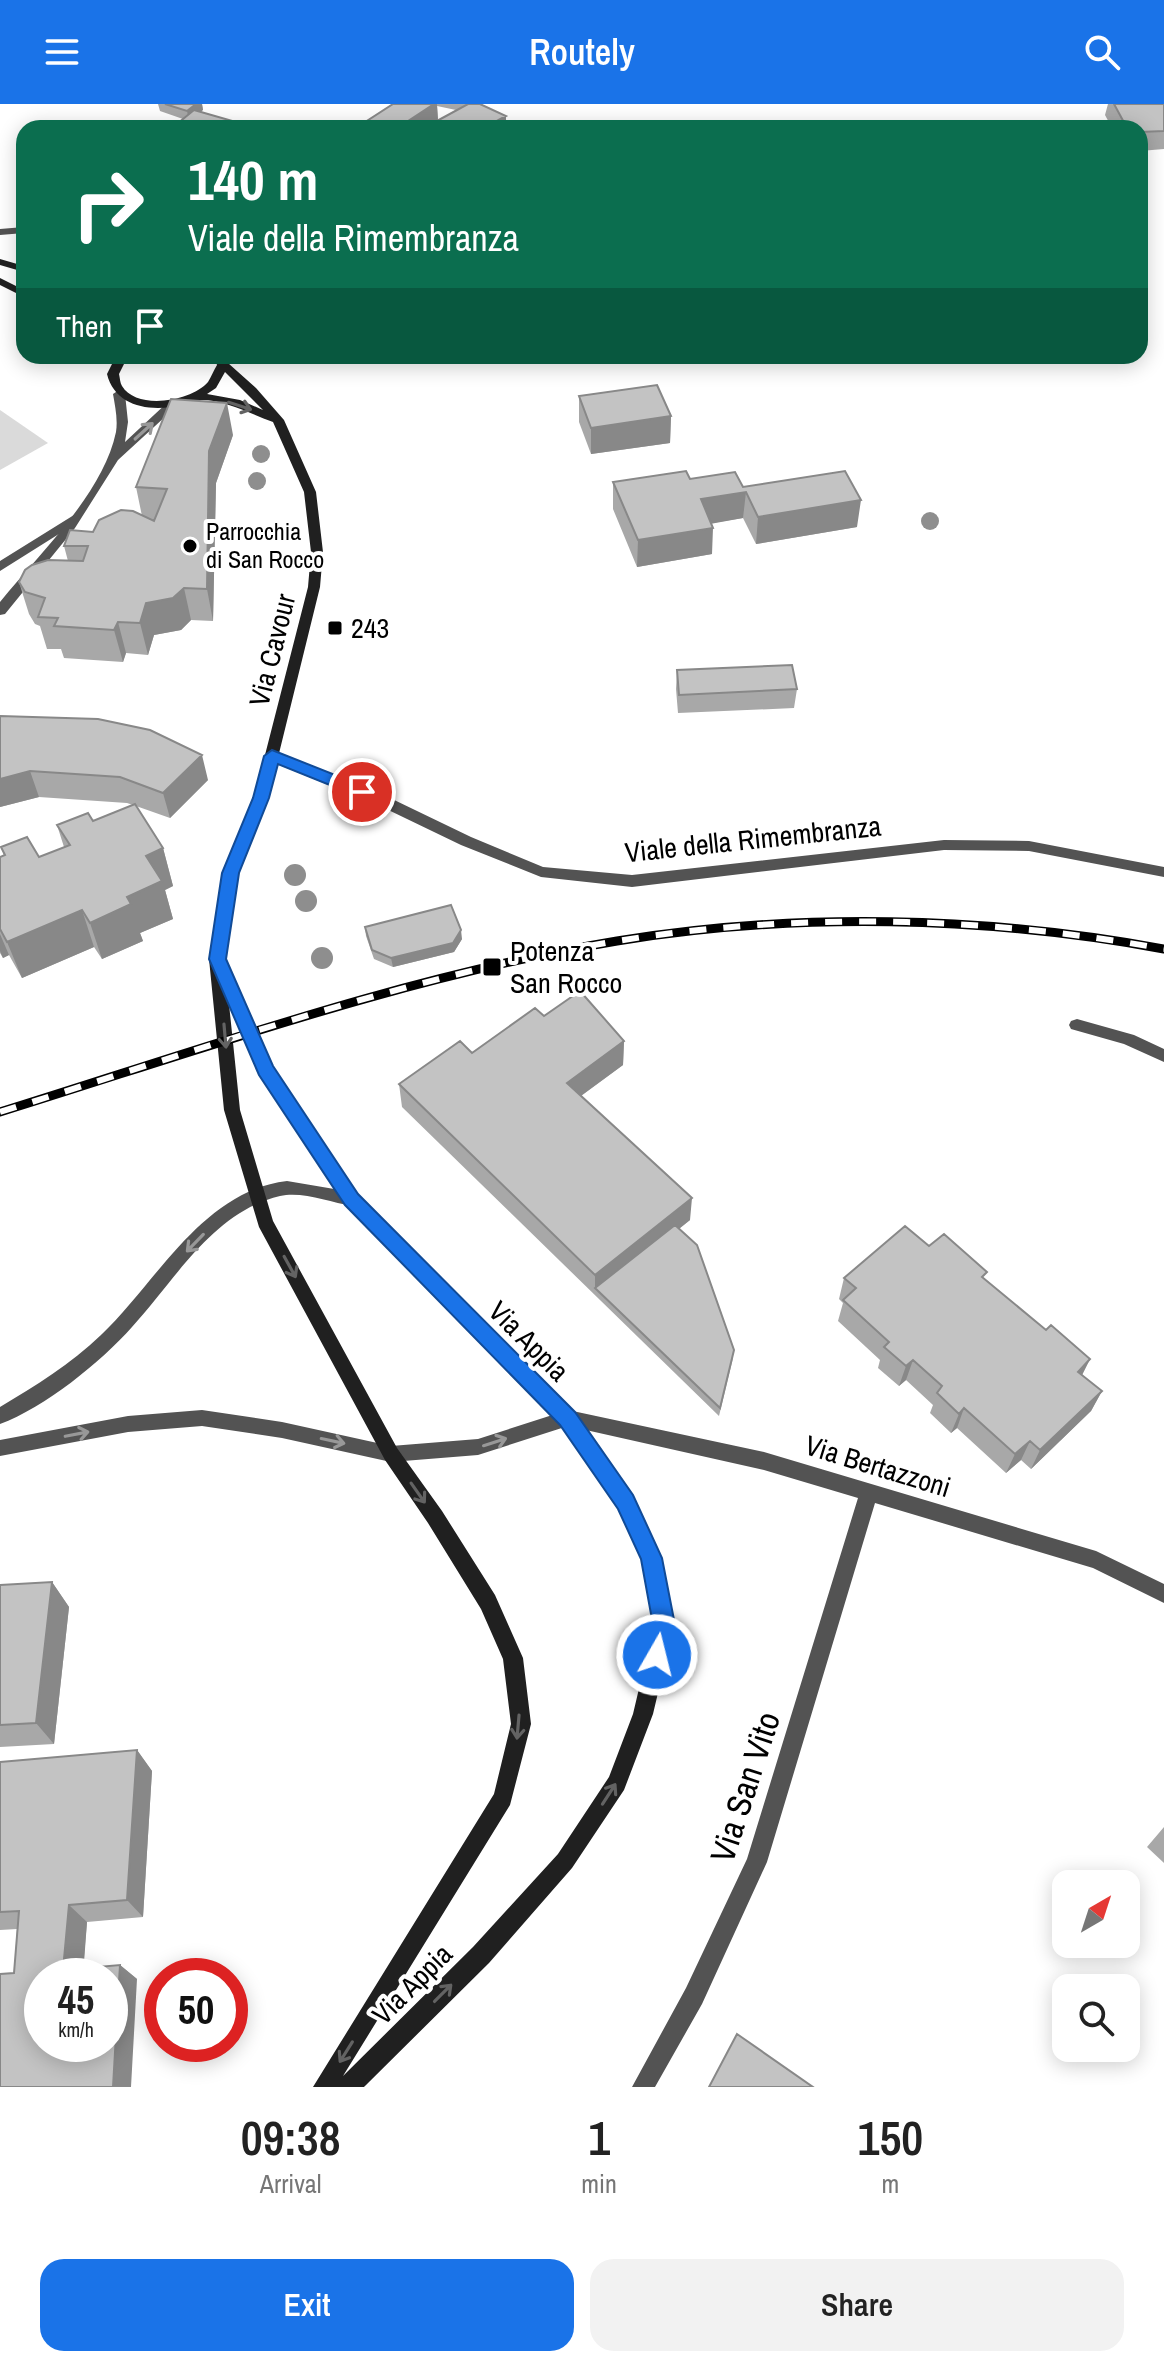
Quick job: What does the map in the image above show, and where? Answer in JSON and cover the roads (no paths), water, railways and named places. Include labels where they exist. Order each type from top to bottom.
[{"type":"main road","points":[[108,364],[111,368],[111,382],[119,394],[133,401],[173,404],[201,396],[236,403],[278,420]]},
{"type":"main road","points":[[111,368],[115,364]]},
{"type":"main road","name":"Via Cavour","points":[[201,396],[218,382],[221,364]]},
{"type":"main road","name":"Via Cavour","points":[[224,364],[278,420],[310,492],[315,517],[317,552],[314,587],[272,756]]},
{"type":"main road","name":"Via Appia","points":[[272,756],[261,798],[231,873],[217,959],[232,1110],[265,1222],[391,1454],[488,1602],[513,1658],[521,1724],[503,1798],[324,2087]]},
{"type":"main road","name":"Via Appia","points":[[217,959],[266,1070],[352,1199],[568,1418],[626,1502],[652,1558],[664,1625],[643,1714],[617,1783],[565,1861],[481,1955],[348,2087]]},
{"type":"street","points":[[114,458],[123,428],[119,394]]},
{"type":"street","points":[[0,611],[74,519],[114,458],[173,404]]},
{"type":"street","points":[[0,567],[74,519]]},
{"type":"street","name":"Viale della Rimembranza","points":[[272,756],[369,795],[541,872],[632,881],[944,845],[1029,846],[1164,872]]},
{"type":"street","points":[[1077,1025],[1128,1039],[1164,1056]]},
{"type":"street","points":[[0,1416],[71,1371],[104,1344],[136,1312],[194,1242],[231,1208],[283,1188],[352,1199]]},
{"type":"street","points":[[0,1448],[128,1424],[202,1418],[282,1430],[391,1454],[478,1447],[568,1418]]},
{"type":"street","name":"Via Bertazzoni","points":[[568,1418],[764,1461],[869,1492],[1096,1560],[1164,1594]]},
{"type":"street","name":"Via San Vito","points":[[643,2087],[694,1996],[757,1862],[869,1492]]},
{"type":"railway","points":[[0,1112],[383,994],[538,956],[617,941],[753,925],[890,922],[1028,930],[1164,949]]},
{"type":"place","name":"Parrocchia di San Rocco","points":[[190,546]]},
{"type":"place","name":"243","points":[[335,628]]},
{"type":"place","name":"Potenza San Rocco","points":[[492,967]]}]
